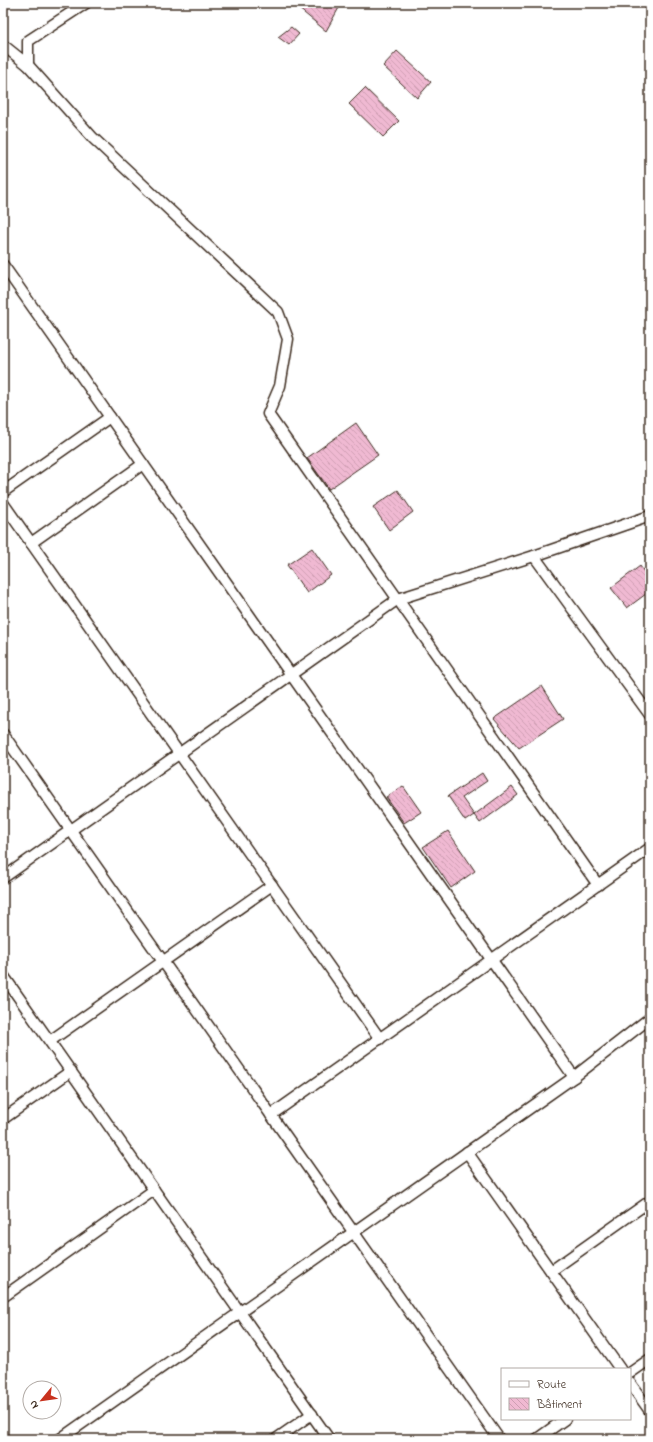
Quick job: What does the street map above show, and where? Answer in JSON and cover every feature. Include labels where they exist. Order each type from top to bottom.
[{"type":"street","points":[[28,66],[28,41],[86,3]]},
{"type":"street","points":[[3,45],[28,66],[93,138],[278,312],[288,340],[280,386],[268,414],[598,884]]},
{"type":"street","points":[[3,265],[574,1077]]},
{"type":"street","points":[[3,492],[110,417]]},
{"type":"street","points":[[31,543],[143,464]]},
{"type":"street","points":[[3,503],[380,1038]]},
{"type":"street","points":[[3,878],[398,599],[534,556],[650,516]]},
{"type":"street","points":[[534,556],[650,715]]},
{"type":"street","points":[[3,734],[498,1439]]},
{"type":"street","points":[[271,1115],[650,848]]},
{"type":"street","points":[[50,1041],[272,885]]},
{"type":"street","points":[[3,975],[330,1439]]},
{"type":"street","points":[[60,1439],[574,1077],[650,1018]]},
{"type":"street","points":[[3,1119],[71,1071]]},
{"type":"street","points":[[467,1152],[619,1368]]},
{"type":"street","points":[[3,1297],[154,1190]]},
{"type":"street","points":[[551,1271],[650,1201]]},
{"type":"street","points":[[631,1372],[650,1359]]},
{"type":"street","points":[[631,1384],[650,1411]]},
{"type":"street","points":[[276,1439],[312,1414]]},
{"type":"street","points":[[537,1439],[564,1420]]},
{"type":"building","points":[[305,3],[336,3],[340,6],[326,31],[298,8]]},
{"type":"building","points":[[291,27],[299,34],[289,45],[278,37]]},
{"type":"building","points":[[397,51],[431,82],[417,98],[383,66]]},
{"type":"building","points":[[365,88],[399,121],[383,137],[349,104]]},
{"type":"building","points":[[356,423],[378,455],[329,489],[307,458]]},
{"type":"building","points":[[398,490],[413,512],[389,530],[373,507]]},
{"type":"building","points":[[312,548],[331,575],[307,593],[287,565]]},
{"type":"building","points":[[640,566],[650,580],[650,591],[627,608],[611,588]]},
{"type":"building","points":[[542,686],[563,719],[519,748],[494,719]]},
{"type":"building","points":[[482,773],[487,781],[462,798],[474,815],[465,821],[448,796]]},
{"type":"building","points":[[403,786],[421,812],[404,823],[386,797]]},
{"type":"building","points":[[512,787],[518,795],[480,823],[474,815]]},
{"type":"building","points":[[448,831],[475,871],[451,888],[423,847]]}]
